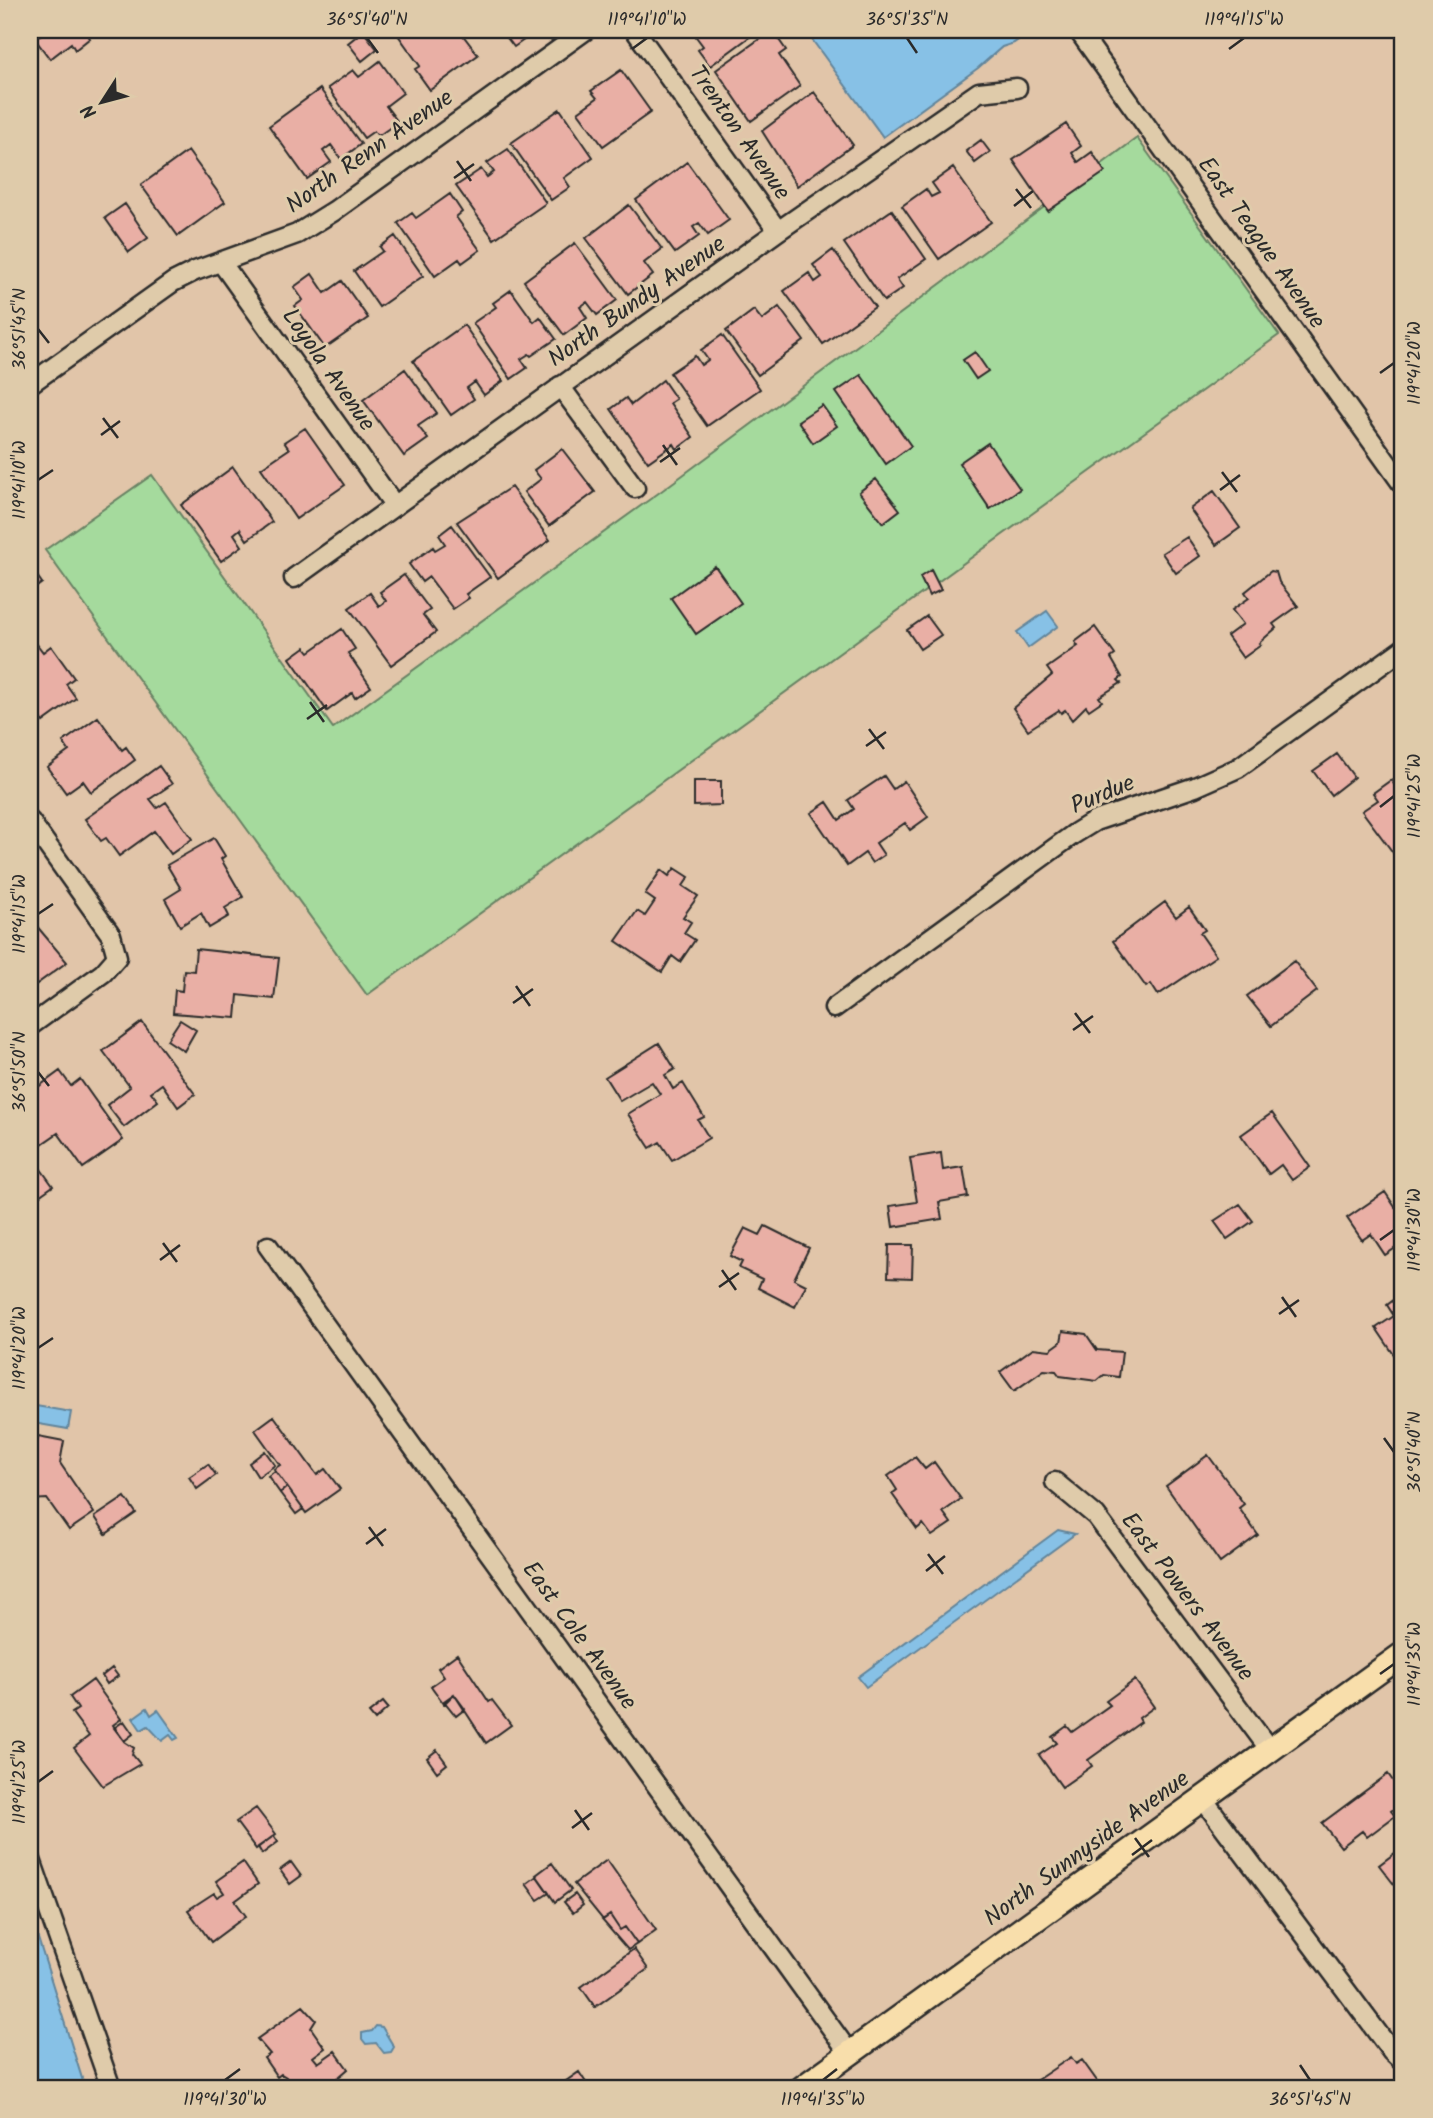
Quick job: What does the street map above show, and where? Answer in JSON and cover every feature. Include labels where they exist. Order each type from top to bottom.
[{"type":"main road","name":"North Sunnyside Avenue","points":[[803,2088],[1403,1654]]},
{"type":"street","name":"North Renn Avenue","points":[[30,384],[173,282],[297,234],[334,211],[586,30]]},
{"type":"street","name":"Trenton Avenue","points":[[635,30],[778,231]]},
{"type":"street","name":"East Teague Avenue","points":[[1078,30],[1403,485]]},
{"type":"street","name":"North Bundy Avenue","points":[[294,578],[778,231],[979,92],[1017,88]]},
{"type":"street","name":"Loyola Avenue","points":[[221,262],[395,506]]},
{"type":"street","points":[[560,387],[635,488]]},
{"type":"street","name":"Purdue","points":[[834,1008],[1074,834],[1095,821],[1195,787],[1238,768],[1403,649]]},
{"type":"street","points":[[30,821],[111,935],[117,957],[103,973],[30,1026]]},
{"type":"street","name":"East Cole Avenue","points":[[268,1246],[850,2054]]},
{"type":"street","name":"East Powers Avenue","points":[[1055,1482],[1096,1516],[1270,1750]]},
{"type":"street","points":[[1203,1799],[1392,2052],[1403,2062]]},
{"type":"street","points":[[30,1857],[111,2088]]},
{"type":"green space","points":[[1137,138],[1279,335],[367,995],[45,550],[152,475],[333,728],[660,492]]},
{"type":"water","points":[[805,30],[1032,30],[1014,43],[1002,47],[978,68],[883,137]]},
{"type":"water","points":[[1047,611],[1058,626],[1028,648],[1017,632]]},
{"type":"water","points":[[36,1406],[71,1412],[68,1429],[33,1423]]},
{"type":"water","points":[[1058,1530],[1075,1534],[866,1687],[858,1677]]},
{"type":"water","points":[[147,1708],[151,1715],[158,1710],[178,1738],[174,1740],[170,1735],[162,1741],[148,1726],[141,1730],[133,1718]]},
{"type":"water","points":[[30,1914],[32,1919],[85,2088],[30,2088]]},
{"type":"water","points":[[376,2026],[382,2027],[394,2047],[391,2052],[384,2053],[376,2043],[366,2044],[362,2039],[362,2033],[372,2031]]},
{"type":"building","points":[[47,30],[90,30],[86,33],[90,38],[75,50],[71,43],[50,59],[35,39]]},
{"type":"building","points":[[405,30],[459,30],[478,55],[430,90],[415,69],[420,66],[398,35]]},
{"type":"building","points":[[501,30],[538,30],[514,47]]},
{"type":"building","points":[[691,30],[759,30],[710,66],[698,50],[703,46]]},
{"type":"building","points":[[772,30],[786,50],[779,55],[800,86],[751,121],[716,70]]},
{"type":"building","points":[[363,31],[377,49],[362,61],[348,43]]},
{"type":"building","points":[[380,61],[403,93],[386,106],[398,122],[378,136],[374,131],[364,138],[328,88],[353,70],[359,77]]},
{"type":"building","points":[[621,70],[651,112],[603,146],[578,112],[597,98],[591,91]]},
{"type":"building","points":[[320,89],[361,144],[341,159],[331,145],[323,151],[331,162],[307,179],[269,126]]},
{"type":"building","points":[[814,92],[853,145],[797,186],[762,131]]},
{"type":"building","points":[[560,109],[593,157],[564,178],[570,187],[551,200],[511,143]]},
{"type":"building","points":[[1066,124],[1081,146],[1072,153],[1078,162],[1092,152],[1105,172],[1048,211],[1013,160]]},
{"type":"building","points":[[981,140],[990,152],[975,163],[966,151]]},
{"type":"building","points":[[508,149],[546,203],[494,239],[456,186],[481,169],[487,177],[494,172],[487,163]]},
{"type":"building","points":[[188,151],[225,202],[178,236],[141,185]]},
{"type":"building","points":[[687,162],[729,220],[708,235],[699,223],[693,227],[699,236],[675,253],[636,200]]},
{"type":"building","points":[[953,168],[991,222],[939,259],[902,206],[926,189],[931,197],[939,193],[932,183]]},
{"type":"building","points":[[450,194],[462,212],[456,217],[480,250],[462,263],[459,259],[435,276],[398,223],[412,213],[416,218]]},
{"type":"building","points":[[125,204],[148,238],[129,252],[105,218]]},
{"type":"building","points":[[629,205],[662,249],[644,263],[653,275],[628,294],[586,238]]},
{"type":"building","points":[[892,210],[926,259],[897,279],[903,288],[884,301],[844,243]]},
{"type":"building","points":[[395,236],[423,276],[379,307],[354,271],[383,251],[380,247]]},
{"type":"building","points":[[575,243],[617,300],[597,315],[587,302],[580,307],[587,318],[564,335],[524,281]]},
{"type":"building","points":[[833,250],[875,307],[823,344],[784,291],[809,273],[815,282],[822,277],[813,265]]},
{"type":"building","points":[[312,274],[325,293],[342,281],[368,318],[325,348],[295,306],[303,300],[294,287]]},
{"type":"building","points":[[511,290],[534,322],[540,317],[556,339],[531,356],[529,354],[521,359],[527,368],[511,379],[473,323],[496,307],[493,303]]},
{"type":"building","points":[[779,307],[804,341],[758,375],[726,331],[754,310],[762,320]]},
{"type":"building","points":[[464,325],[503,381],[484,395],[475,382],[467,388],[474,399],[451,415],[413,361]]},
{"type":"building","points":[[722,335],[760,389],[707,426],[670,373],[695,356],[701,365],[708,360],[701,350]]},
{"type":"building","points":[[975,352],[988,371],[976,379],[963,360]]},
{"type":"building","points":[[405,369],[437,413],[418,426],[428,439],[404,456],[363,400]]},
{"type":"building","points":[[861,375],[911,446],[886,464],[836,392]]},
{"type":"building","points":[[663,380],[676,399],[670,403],[693,437],[677,449],[674,444],[648,462],[611,409],[626,398],[631,405]]},
{"type":"building","points":[[822,405],[837,426],[813,443],[798,421]]},
{"type":"building","points":[[305,428],[345,485],[296,519],[261,468],[289,449],[284,442]]},
{"type":"building","points":[[988,443],[1020,489],[990,509],[959,463]]},
{"type":"building","points":[[562,449],[595,492],[549,526],[524,492],[541,479],[534,470]]},
{"type":"building","points":[[233,467],[272,522],[247,540],[240,529],[234,534],[242,546],[221,561],[181,505]]},
{"type":"building","points":[[876,479],[900,510],[883,523],[859,492]]},
{"type":"building","points":[[511,487],[550,540],[498,578],[457,522]]},
{"type":"building","points":[[1214,491],[1240,528],[1216,545],[1190,509]]},
{"type":"building","points":[[452,525],[490,577],[466,594],[469,598],[453,609],[429,577],[422,582],[409,564],[433,547],[435,550],[445,544],[439,535]]},
{"type":"building","points":[[1187,537],[1200,556],[1176,573],[1162,553]]},
{"type":"building","points":[[30,566],[42,583],[30,592]]},
{"type":"building","points":[[715,566],[741,603],[696,634],[671,598]]},
{"type":"building","points":[[931,570],[941,590],[929,596],[920,577]]},
{"type":"building","points":[[1271,571],[1276,572],[1279,582],[1298,606],[1273,624],[1276,628],[1259,643],[1261,645],[1243,658],[1227,636],[1243,624],[1232,610],[1249,598],[1245,592]]},
{"type":"building","points":[[404,575],[430,610],[423,615],[436,632],[391,665],[349,608],[370,593],[379,606],[386,601],[380,592]]},
{"type":"building","points":[[927,616],[941,635],[920,649],[907,630]]},
{"type":"building","points":[[1095,627],[1115,655],[1111,658],[1122,677],[1118,680],[1121,683],[1099,697],[1102,701],[1089,710],[1086,706],[1072,720],[1065,710],[1061,713],[1059,710],[1028,730],[1013,708],[1052,675],[1047,668],[1078,646],[1075,642]]},
{"type":"building","points":[[342,629],[355,649],[348,653],[371,687],[355,698],[352,693],[327,711],[290,658],[305,647],[309,652]]},
{"type":"building","points":[[36,643],[43,652],[51,646],[74,678],[66,684],[76,698],[43,722],[30,705],[30,647]]},
{"type":"building","points":[[98,717],[122,750],[126,747],[135,760],[91,792],[83,781],[66,793],[47,767],[69,751],[63,742]]},
{"type":"building","points":[[1337,754],[1354,777],[1331,795],[1313,771]]},
{"type":"building","points":[[159,766],[172,784],[150,799],[157,808],[166,802],[192,839],[171,854],[154,831],[119,856],[106,838],[101,841],[85,819]]},
{"type":"building","points":[[884,776],[893,789],[904,781],[928,817],[910,830],[905,823],[876,843],[884,855],[872,863],[865,853],[847,866],[811,813],[827,802],[839,820],[854,809],[848,800]]},
{"type":"building","points":[[1391,780],[1396,787],[1403,781],[1403,866],[1362,811],[1378,800],[1373,793]]},
{"type":"building","points":[[694,781],[721,781],[721,805],[694,806]]},
{"type":"building","points":[[214,838],[225,856],[221,859],[243,897],[225,908],[229,916],[209,928],[201,913],[180,926],[165,899],[181,889],[167,865]]},
{"type":"building","points":[[675,868],[689,877],[683,886],[698,896],[683,917],[691,922],[684,933],[695,940],[680,962],[672,956],[662,972],[616,941],[637,911],[645,916],[655,901],[645,894],[661,870],[669,876]]},
{"type":"building","points":[[1165,902],[1176,917],[1189,907],[1205,930],[1200,933],[1216,956],[1158,995],[1151,984],[1146,987],[1113,941]]},
{"type":"building","points":[[35,924],[67,962],[30,989],[30,928]]},
{"type":"building","points":[[196,949],[279,958],[274,999],[238,995],[236,1018],[173,1013],[175,990],[182,991],[184,970],[194,971]]},
{"type":"building","points":[[1294,961],[1317,991],[1271,1026],[1247,996]]},
{"type":"building","points":[[180,1020],[196,1030],[184,1051],[167,1040]]},
{"type":"building","points":[[142,1022],[195,1094],[178,1107],[162,1084],[151,1092],[158,1101],[124,1127],[107,1105],[130,1087],[103,1051]]},
{"type":"building","points":[[659,1043],[675,1069],[665,1075],[673,1089],[683,1083],[704,1117],[698,1120],[709,1138],[672,1160],[660,1142],[650,1148],[628,1114],[660,1094],[652,1082],[620,1101],[605,1077]]},
{"type":"building","points":[[60,1071],[71,1086],[80,1079],[123,1140],[83,1168],[58,1133],[36,1148],[30,1139],[30,1093]]},
{"type":"building","points":[[1272,1113],[1310,1167],[1292,1180],[1281,1165],[1269,1174],[1241,1135]]},
{"type":"building","points":[[941,1153],[943,1170],[963,1167],[968,1197],[939,1202],[942,1219],[893,1227],[890,1206],[917,1202],[910,1158]]},
{"type":"building","points":[[30,1154],[53,1186],[36,1198],[30,1189]]},
{"type":"building","points":[[1385,1192],[1395,1207],[1403,1201],[1403,1243],[1385,1255],[1371,1234],[1362,1240],[1347,1218]]},
{"type":"building","points":[[1240,1204],[1253,1221],[1227,1239],[1214,1221]]},
{"type":"building","points":[[765,1226],[809,1248],[794,1279],[806,1285],[795,1307],[758,1288],[762,1279],[739,1268],[742,1262],[730,1256],[745,1228],[760,1235]]},
{"type":"building","points":[[889,1245],[913,1245],[912,1278],[888,1277]]},
{"type":"building","points":[[1403,1293],[1403,1360],[1399,1362],[1376,1328],[1394,1316],[1387,1305]]},
{"type":"building","points":[[1063,1331],[1086,1334],[1097,1350],[1122,1352],[1119,1377],[1104,1375],[1097,1381],[1060,1376],[1056,1371],[1044,1370],[1014,1391],[1000,1372],[1033,1348],[1050,1350],[1061,1342]]},
{"type":"building","points":[[274,1416],[317,1475],[325,1469],[340,1489],[306,1513],[274,1469],[280,1465],[255,1430]]},
{"type":"building","points":[[38,1436],[64,1441],[60,1463],[94,1513],[69,1530],[47,1499],[30,1500],[30,1459],[34,1460]]},
{"type":"building","points":[[265,1451],[275,1465],[258,1477],[249,1463]]},
{"type":"building","points":[[1208,1455],[1244,1504],[1239,1508],[1258,1535],[1220,1563],[1166,1486]]},
{"type":"building","points":[[915,1457],[925,1469],[934,1462],[961,1499],[943,1512],[951,1523],[932,1536],[923,1524],[917,1529],[892,1494],[897,1490],[888,1476]]},
{"type":"building","points":[[208,1464],[216,1475],[197,1489],[189,1477]]},
{"type":"building","points":[[275,1471],[287,1487],[280,1493],[268,1476]]},
{"type":"building","points":[[287,1487],[303,1509],[296,1514],[280,1493]]},
{"type":"building","points":[[125,1497],[136,1513],[106,1534],[95,1517]]},
{"type":"building","points":[[457,1654],[489,1702],[492,1700],[511,1725],[486,1743],[454,1694],[444,1704],[431,1686],[444,1677],[438,1668]]},
{"type":"building","points":[[112,1668],[118,1676],[107,1684],[102,1676]]},
{"type":"building","points":[[93,1680],[121,1719],[113,1725],[125,1742],[134,1748],[132,1754],[140,1764],[103,1786],[74,1748],[89,1736],[72,1713],[78,1709],[70,1697]]},
{"type":"building","points":[[1135,1680],[1154,1707],[1139,1718],[1141,1722],[1088,1760],[1092,1766],[1062,1787],[1039,1755],[1057,1743],[1052,1737],[1067,1726],[1072,1732],[1110,1705],[1106,1701]]},
{"type":"building","points":[[454,1694],[465,1709],[456,1716],[444,1701]]},
{"type":"building","points":[[383,1702],[388,1708],[375,1720],[369,1713]]},
{"type":"building","points":[[124,1721],[133,1734],[124,1741],[114,1728]]},
{"type":"building","points":[[437,1750],[447,1764],[437,1772],[427,1758]]},
{"type":"building","points":[[1388,1774],[1403,1795],[1403,1802],[1391,1811],[1395,1816],[1367,1837],[1362,1831],[1341,1847],[1322,1823]]},
{"type":"building","points":[[256,1808],[276,1834],[256,1849],[236,1822]]},
{"type":"building","points":[[274,1836],[278,1842],[262,1854],[258,1847]]},
{"type":"building","points":[[1395,1853],[1403,1863],[1403,1882],[1396,1887],[1379,1865]]},
{"type":"building","points":[[607,1860],[656,1930],[637,1944],[625,1927],[620,1930],[610,1915],[603,1920],[574,1884]]},
{"type":"building","points":[[243,1862],[258,1884],[235,1901],[246,1916],[211,1942],[188,1910],[214,1893],[217,1897],[224,1893],[216,1881]]},
{"type":"building","points":[[291,1862],[301,1876],[290,1884],[280,1870]]},
{"type":"building","points":[[552,1863],[571,1890],[555,1902],[536,1875]]},
{"type":"building","points":[[537,1876],[549,1893],[538,1900],[526,1884]]},
{"type":"building","points":[[575,1894],[583,1905],[573,1913],[564,1902]]},
{"type":"building","points":[[610,1915],[620,1930],[625,1927],[637,1944],[628,1950],[602,1920]]},
{"type":"building","points":[[634,1949],[648,1969],[595,2007],[581,1987]]},
{"type":"building","points":[[303,2006],[316,2020],[311,2028],[325,2048],[313,2057],[318,2063],[335,2051],[348,2069],[326,2088],[308,2088],[306,2085],[291,2088],[286,2077],[281,2074],[277,2077],[264,2058],[270,2054],[257,2039]]},
{"type":"building","points":[[1071,2057],[1076,2064],[1082,2060],[1102,2088],[1029,2088],[1028,2086]]},
{"type":"building","points":[[579,2072],[589,2087],[559,2086]]}]
